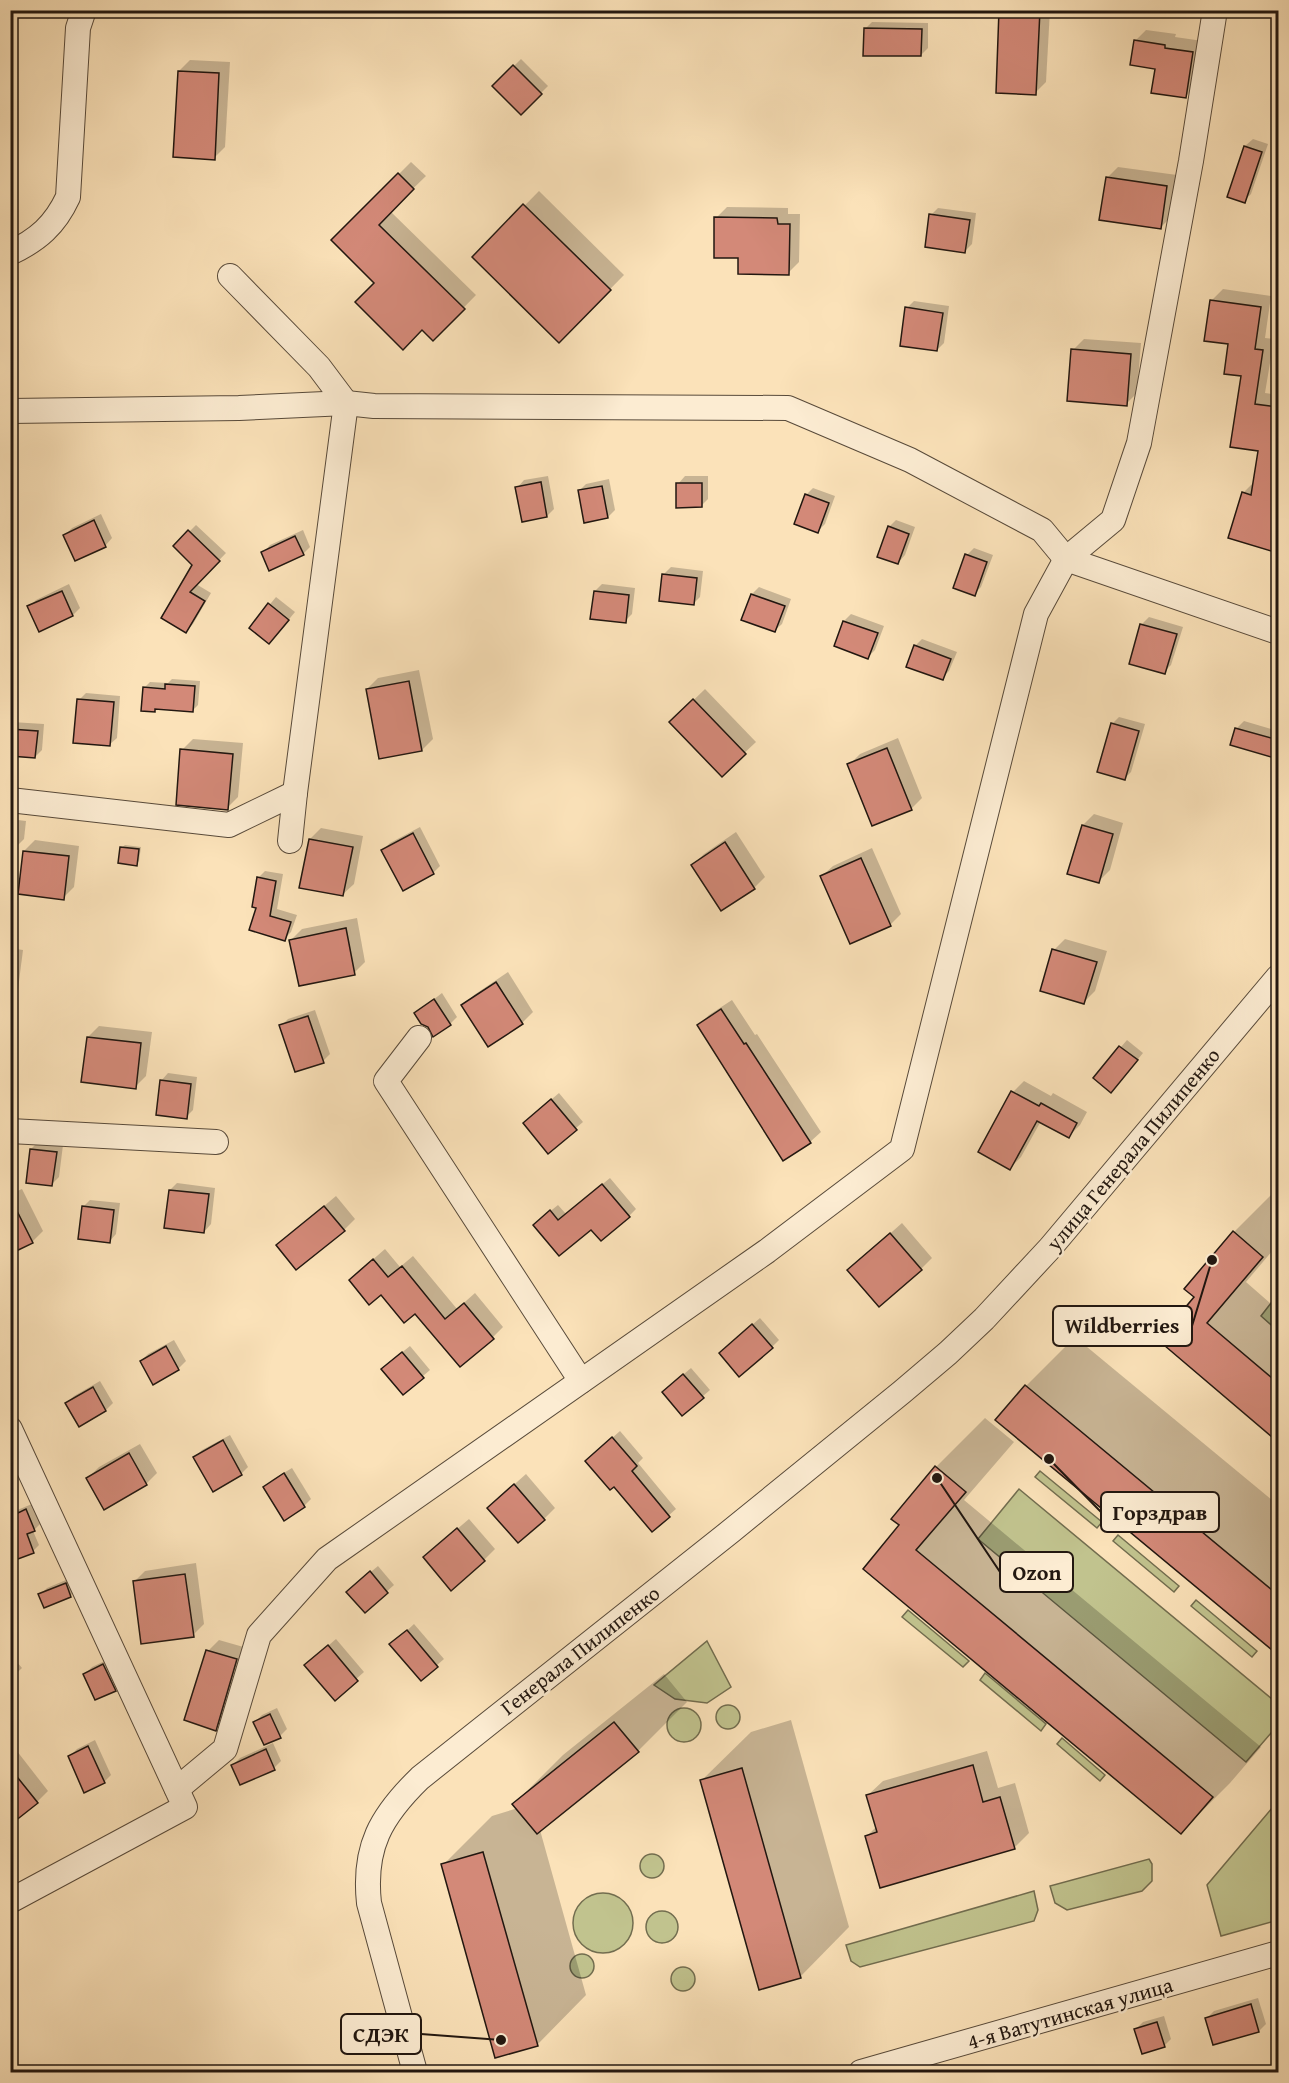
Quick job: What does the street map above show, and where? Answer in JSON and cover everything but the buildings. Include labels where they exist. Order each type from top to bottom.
[{"type":"street","points":[[10,253],[30,244],[42,235],[62,211],[68,197],[78,28],[84,10]]},
{"type":"street","points":[[177,1788],[225,1749],[259,1635],[327,1559],[767,1251],[902,1149],[1036,615],[1066,558],[1113,520],[1139,443],[1191,161],[1215,10]]},
{"type":"street","points":[[230,276],[319,367],[346,403],[290,841]]},
{"type":"street","points":[[10,411],[239,408],[346,403],[374,406],[788,408],[910,460],[1042,530],[1066,558],[1278,632]]},
{"type":"street","points":[[10,800],[228,825],[295,793]]},
{"type":"street","name":"улица Генерала Пилипенко","points":[[984,1319],[1050,1248],[1278,976]]},
{"type":"street","points":[[419,1038],[386,1081],[581,1381]]},
{"type":"street","points":[[10,1131],[216,1142]]},
{"type":"street","name":"Генерала Пилипенко","points":[[415,2073],[369,1903],[367,1886],[369,1861],[376,1836],[400,1798],[420,1778],[902,1392],[984,1319]]},
{"type":"street","points":[[10,1429],[185,1807],[10,1901]]},
{"type":"street","name":"4-я Ватутинская улица","points":[[861,2073],[1278,1953]]},
{"type":"green space","points":[[1278,1294],[1278,1331],[1261,1316]]},
{"type":"green space","points":[[1040,1471],[1102,1522],[1097,1528],[1035,1477]]},
{"type":"green space","points":[[1019,1489],[1278,1704],[1278,1725],[1246,1762],[978,1539]]},
{"type":"green space","points":[[1118,1535],[1179,1586],[1174,1592],[1113,1541]]},
{"type":"green space","points":[[1196,1600],[1257,1651],[1252,1657],[1191,1606]]},
{"type":"green space","points":[[908,1610],[969,1661],[963,1667],[902,1617]]},
{"type":"green space","points":[[707,1641],[731,1687],[707,1703],[675,1699],[654,1685]]},
{"type":"green space","points":[[985,1673],[1046,1724],[1041,1731],[980,1680]]},
{"type":"green space","points":[[728,1705],[736,1709],[740,1717],[736,1725],[728,1729],[720,1725],[716,1717],[720,1709]]},
{"type":"green space","points":[[684,1708],[696,1713],[701,1725],[696,1737],[684,1742],[672,1737],[667,1725],[672,1713]]},
{"type":"green space","points":[[1062,1738],[1105,1775],[1100,1781],[1057,1744]]},
{"type":"green space","points":[[1278,1801],[1278,1920],[1221,1936],[1207,1885]]},
{"type":"green space","points":[[652,1854],[660,1858],[664,1866],[660,1874],[652,1878],[644,1874],[640,1866],[644,1858]]},
{"type":"green space","points":[[1149,1859],[1152,1864],[1152,1881],[1142,1891],[1067,1910],[1055,1903],[1050,1886]]},
{"type":"green space","points":[[1034,1891],[1038,1910],[1034,1921],[860,1967],[851,1961],[846,1945]]},
{"type":"green space","points":[[597,1893],[609,1893],[625,1901],[631,1911],[633,1923],[631,1935],[625,1945],[609,1953],[597,1953],[581,1945],[573,1929],[573,1917],[581,1901]]},
{"type":"green space","points":[[662,1911],[673,1916],[678,1927],[673,1938],[662,1943],[651,1938],[646,1927],[651,1916]]},
{"type":"green space","points":[[582,1954],[590,1958],[594,1966],[590,1974],[582,1978],[574,1974],[570,1966],[574,1958]]},
{"type":"green space","points":[[683,1967],[691,1971],[695,1979],[691,1987],[683,1991],[675,1987],[671,1979],[675,1971]]},
{"type":"place","name":"Wildberries","points":[[1212,1260]]},
{"type":"place","name":"Горздрав","points":[[1049,1459]]},
{"type":"place","name":"Ozon","points":[[937,1478]]},
{"type":"place","name":"СДЭК","points":[[501,2040]]}]
